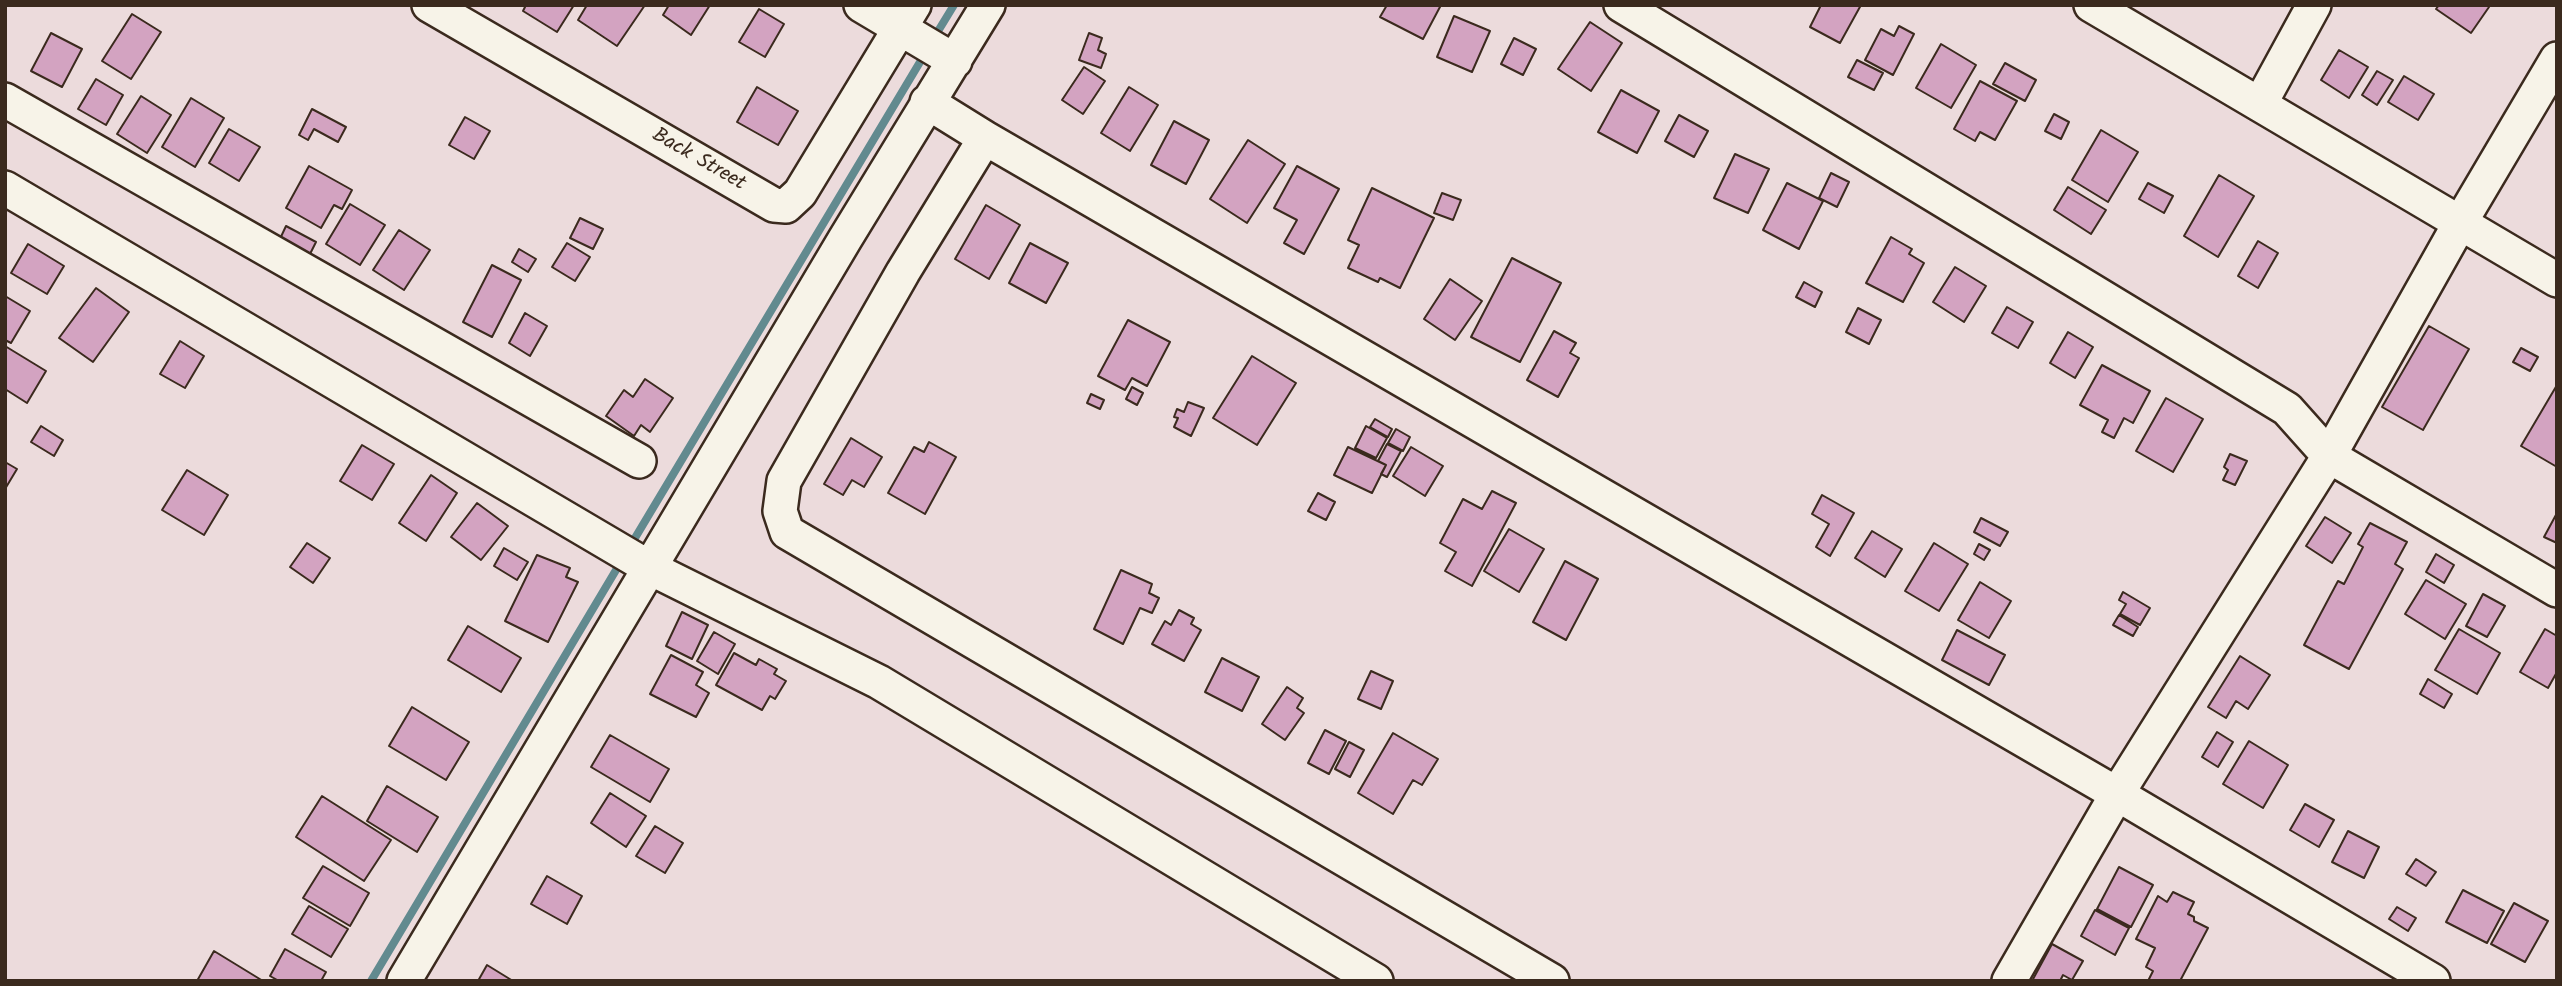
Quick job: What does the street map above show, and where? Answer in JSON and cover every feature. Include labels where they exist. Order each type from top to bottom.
[{"type":"street","name":"Back Street","points":[[429,5],[774,205],[786,206],[800,193],[907,17]]},
{"type":"street","points":[[861,5],[907,17],[955,61]]},
{"type":"street","points":[[404,981],[927,102],[988,5]]},
{"type":"street","points":[[1621,5],[2287,409],[2329,456],[2557,590]]},
{"type":"street","points":[[2091,5],[2557,280]]},
{"type":"street","points":[[2260,104],[2314,5]]},
{"type":"street","points":[[2009,981],[2117,794],[2329,456],[2460,223],[2557,59]]},
{"type":"street","points":[[5,100],[639,461]]},
{"type":"street","points":[[927,102],[2117,794],[2433,981]]},
{"type":"street","points":[[985,138],[903,272],[784,481],[780,511],[787,532],[1552,981]]},
{"type":"street","points":[[5,188],[650,568],[879,682],[1376,981]]},
{"type":"building","points":[[526,5],[574,5],[557,32],[523,11]]},
{"type":"building","points":[[587,5],[645,5],[617,46],[578,20]]},
{"type":"building","points":[[669,5],[710,5],[691,35],[663,15]]},
{"type":"building","points":[[1387,5],[1441,5],[1423,39],[1380,17]]},
{"type":"building","points":[[1821,5],[1861,5],[1840,43],[1810,27]]},
{"type":"building","points":[[2439,5],[2489,7],[2471,33],[2436,9]]},
{"type":"building","points":[[759,9],[784,24],[765,57],[739,42]]},
{"type":"building","points":[[132,14],[161,32],[131,79],[102,61]]},
{"type":"building","points":[[1454,16],[1490,31],[1472,72],[1437,57]]},
{"type":"building","points":[[1590,22],[1622,43],[1591,91],[1558,69]]},
{"type":"building","points":[[1899,26],[1914,34],[1893,75],[1865,60],[1881,29],[1894,36]]},
{"type":"building","points":[[51,33],[82,49],[62,87],[31,71]]},
{"type":"building","points":[[1089,33],[1102,38],[1098,50],[1106,54],[1101,68],[1079,60]]},
{"type":"building","points":[[1514,38],[1536,49],[1523,75],[1501,64]]},
{"type":"building","points":[[1941,44],[1976,65],[1951,108],[1916,88]]},
{"type":"building","points":[[2339,50],[2368,67],[2349,98],[2321,80]]},
{"type":"building","points":[[1857,60],[1883,73],[1874,90],[1848,77]]},
{"type":"building","points":[[2005,63],[2036,80],[2025,101],[1993,84]]},
{"type":"building","points":[[1084,67],[1105,81],[1083,114],[1062,100]]},
{"type":"building","points":[[2377,71],[2393,80],[2377,105],[2362,95]]},
{"type":"building","points":[[2404,76],[2434,94],[2418,120],[2388,102]]},
{"type":"building","points":[[96,79],[123,95],[106,125],[78,109]]},
{"type":"building","points":[[1980,81],[2017,101],[1995,140],[1980,132],[1975,141],[1954,129]]},
{"type":"building","points":[[757,87],[798,111],[778,145],[737,122]]},
{"type":"building","points":[[1129,87],[1158,105],[1130,151],[1101,133]]},
{"type":"building","points":[[1621,90],[1659,111],[1637,153],[1598,132]]},
{"type":"building","points":[[141,96],[171,115],[147,153],[117,134]]},
{"type":"building","points":[[191,98],[224,118],[195,167],[162,147]]},
{"type":"building","points":[[312,109],[346,127],[338,142],[314,129],[308,140],[299,135]]},
{"type":"building","points":[[2054,114],[2069,122],[2061,139],[2045,131]]},
{"type":"building","points":[[1679,115],[1708,131],[1694,157],[1665,141]]},
{"type":"building","points":[[465,117],[490,131],[474,159],[449,145]]},
{"type":"building","points":[[1174,121],[1209,140],[1186,184],[1151,165]]},
{"type":"building","points":[[229,129],[260,147],[239,181],[209,163]]},
{"type":"building","points":[[2101,130],[2138,152],[2108,202],[2072,180]]},
{"type":"building","points":[[1248,140],[1285,164],[1247,223],[1210,199]]},
{"type":"building","points":[[1735,154],[1769,169],[1748,213],[1714,198]]},
{"type":"building","points":[[309,166],[352,190],[342,209],[334,205],[321,228],[286,208]]},
{"type":"building","points":[[1297,166],[1339,189],[1304,254],[1284,243],[1297,220],[1274,208]]},
{"type":"building","points":[[1831,173],[1849,182],[1837,207],[1819,198]]},
{"type":"building","points":[[2219,175],[2254,196],[2218,257],[2184,236]]},
{"type":"building","points":[[1787,183],[1823,201],[1799,249],[1763,230]]},
{"type":"building","points":[[2148,183],[2173,196],[2164,213],[2139,199]]},
{"type":"building","points":[[2068,187],[2106,210],[2091,234],[2054,210]]},
{"type":"building","points":[[1372,188],[1434,218],[1400,288],[1380,278],[1378,282],[1348,268],[1359,245],[1348,240]]},
{"type":"building","points":[[1442,193],[1461,200],[1453,220],[1434,213]]},
{"type":"building","points":[[350,204],[385,225],[360,265],[326,244]]},
{"type":"building","points":[[986,205],[1020,225],[989,279],[955,259]]},
{"type":"building","points":[[580,218],[603,229],[593,249],[570,238]]},
{"type":"building","points":[[286,226],[316,242],[309,256],[279,241]]},
{"type":"building","points":[[399,230],[430,250],[404,290],[373,270]]},
{"type":"building","points":[[1891,237],[1912,249],[1909,254],[1924,263],[1903,302],[1866,283]]},
{"type":"building","points":[[2258,241],[2278,253],[2258,288],[2238,276]]},
{"type":"building","points":[[567,243],[590,257],[575,281],[552,267]]},
{"type":"building","points":[[1030,243],[1068,263],[1046,303],[1009,283]]},
{"type":"building","points":[[28,244],[64,266],[47,294],[11,273]]},
{"type":"building","points":[[519,249],[536,259],[528,272],[512,262]]},
{"type":"building","points":[[1512,258],[1561,283],[1520,362],[1471,337]]},
{"type":"building","points":[[492,265],[521,280],[492,337],[463,322]]},
{"type":"building","points":[[1955,267],[1986,286],[1964,322],[1933,302]]},
{"type":"building","points":[[1450,279],[1482,301],[1455,340],[1424,319]]},
{"type":"building","points":[[1804,282],[1822,292],[1815,307],[1796,297]]},
{"type":"building","points":[[96,288],[129,312],[93,362],[59,338]]},
{"type":"building","points":[[5,296],[30,311],[11,343],[5,340]]},
{"type":"building","points":[[2007,307],[2033,322],[2018,348],[1992,333]]},
{"type":"building","points":[[1858,308],[1881,320],[1869,344],[1846,332]]},
{"type":"building","points":[[525,313],[547,326],[530,356],[509,343]]},
{"type":"building","points":[[1128,320],[1170,342],[1147,386],[1132,378],[1125,390],[1098,376]]},
{"type":"building","points":[[2429,326],[2469,349],[2423,430],[2382,407]]},
{"type":"building","points":[[1554,331],[1576,343],[1570,353],[1579,358],[1558,397],[1527,380]]},
{"type":"building","points":[[2068,332],[2093,347],[2075,378],[2050,363]]},
{"type":"building","points":[[180,341],[204,356],[185,388],[160,374]]},
{"type":"building","points":[[5,346],[46,371],[27,403],[5,389]]},
{"type":"building","points":[[2521,348],[2538,357],[2530,371],[2513,362]]},
{"type":"building","points":[[1252,356],[1296,383],[1257,445],[1213,418]]},
{"type":"building","points":[[2102,365],[2150,391],[2133,423],[2124,418],[2114,438],[2102,432],[2108,420],[2080,405]]},
{"type":"building","points":[[645,379],[673,398],[650,432],[641,425],[634,436],[606,416],[624,390],[633,397]]},
{"type":"building","points":[[2557,385],[2557,467],[2521,446]]},
{"type":"building","points":[[1132,387],[1143,393],[1137,405],[1126,399]]},
{"type":"building","points":[[1091,394],[1104,400],[1100,409],[1087,403]]},
{"type":"building","points":[[2166,398],[2203,419],[2173,472],[2136,451]]},
{"type":"building","points":[[1188,402],[1204,408],[1191,436],[1174,427],[1178,418],[1174,417],[1177,409],[1184,412]]},
{"type":"building","points":[[1375,419],[1392,429],[1388,437],[1370,427]]},
{"type":"building","points":[[41,426],[63,440],[54,456],[31,442]]},
{"type":"building","points":[[1366,426],[1387,438],[1376,458],[1355,448]]},
{"type":"building","points":[[1396,429],[1410,437],[1403,451],[1388,443]]},
{"type":"building","points":[[851,438],[882,457],[864,487],[852,480],[843,495],[824,484]]},
{"type":"building","points":[[929,442],[956,457],[925,514],[888,493],[914,447],[924,452]]},
{"type":"building","points":[[1387,444],[1401,451],[1387,477],[1381,474],[1386,465],[1378,461]]},
{"type":"building","points":[[362,445],[394,464],[372,500],[340,481]]},
{"type":"building","points":[[1348,447],[1386,465],[1372,493],[1334,475]]},
{"type":"building","points":[[1411,447],[1443,466],[1425,496],[1393,476]]},
{"type":"building","points":[[2230,454],[2247,461],[2235,485],[2223,480],[2228,470],[2224,467]]},
{"type":"building","points":[[5,462],[17,469],[5,489]]},
{"type":"building","points":[[187,470],[228,495],[204,535],[162,510]]},
{"type":"building","points":[[431,475],[457,493],[426,541],[399,523]]},
{"type":"building","points":[[1492,491],[1516,503],[1472,586],[1445,571],[1456,552],[1440,543],[1463,499],[1482,509]]},
{"type":"building","points":[[1318,493],[1335,502],[1326,520],[1308,511]]},
{"type":"building","points":[[1822,495],[1854,513],[1830,556],[1816,547],[1829,524],[1812,514]]},
{"type":"building","points":[[477,503],[508,526],[481,560],[451,537]]},
{"type":"building","points":[[2557,513],[2557,543],[2544,537]]},
{"type":"building","points":[[2325,517],[2351,533],[2332,563],[2306,546]]},
{"type":"building","points":[[1981,518],[2008,532],[2000,546],[1974,532]]},
{"type":"building","points":[[2370,523],[2407,542],[2395,564],[2403,569],[2349,669],[2304,645],[2338,581],[2344,584],[2363,547],[2358,544]]},
{"type":"building","points":[[1509,529],[1544,549],[1519,592],[1484,571]]},
{"type":"building","points":[[1872,531],[1902,549],[1885,577],[1855,558]]},
{"type":"building","points":[[307,543],[330,558],[313,583],[290,567]]},
{"type":"building","points":[[1934,543],[1968,564],[1939,611],[1905,591]]},
{"type":"building","points":[[1979,544],[1990,550],[1984,560],[1974,554]]},
{"type":"building","points":[[504,548],[528,562],[517,580],[494,566]]},
{"type":"building","points":[[2436,554],[2454,565],[2444,583],[2426,572]]},
{"type":"building","points":[[537,555],[570,568],[566,577],[578,582],[548,642],[505,621]]},
{"type":"building","points":[[1565,561],[1598,579],[1566,640],[1533,622]]},
{"type":"building","points":[[1121,570],[1152,584],[1149,593],[1159,598],[1152,613],[1140,608],[1123,644],[1094,629]]},
{"type":"building","points":[[2426,580],[2466,604],[2445,639],[2405,614]]},
{"type":"building","points":[[1980,582],[2011,601],[1989,638],[1958,620]]},
{"type":"building","points":[[2123,592],[2150,608],[2140,625],[2120,614],[2126,604],[2119,600]]},
{"type":"building","points":[[2483,594],[2505,606],[2487,637],[2466,626]]},
{"type":"building","points":[[1179,610],[1194,618],[1191,624],[1201,630],[1184,661],[1152,644],[1165,621],[1171,625]]},
{"type":"building","points":[[682,612],[708,625],[692,659],[666,646]]},
{"type":"building","points":[[2119,615],[2138,627],[2133,636],[2113,625]]},
{"type":"building","points":[[468,626],[521,658],[501,692],[448,660]]},
{"type":"building","points":[[2459,629],[2500,653],[2477,694],[2435,670]]},
{"type":"building","points":[[2545,629],[2557,636],[2557,672],[2548,688],[2520,672]]},
{"type":"building","points":[[1957,630],[2005,655],[1989,685],[1942,660]]},
{"type":"building","points":[[714,632],[735,644],[718,674],[697,661]]},
{"type":"building","points":[[734,653],[756,665],[759,659],[777,669],[774,674],[786,681],[775,699],[770,696],[762,710],[716,685]]},
{"type":"building","points":[[671,655],[703,672],[696,685],[709,693],[696,717],[650,694]]},
{"type":"building","points":[[2240,656],[2270,675],[2248,709],[2236,701],[2226,718],[2208,707]]},
{"type":"building","points":[[1222,658],[1259,677],[1242,711],[1205,692]]},
{"type":"building","points":[[1371,671],[1393,681],[1381,709],[1358,699]]},
{"type":"building","points":[[2428,679],[2452,694],[2444,708],[2420,694]]},
{"type":"building","points":[[1287,687],[1303,698],[1297,708],[1304,713],[1285,740],[1262,724]]},
{"type":"building","points":[[412,707],[469,742],[446,780],[389,746]]},
{"type":"building","points":[[1325,730],[1346,741],[1329,774],[1308,763]]},
{"type":"building","points":[[2217,732],[2233,742],[2218,767],[2202,757]]},
{"type":"building","points":[[1393,733],[1438,759],[1422,785],[1413,780],[1393,814],[1358,793]]},
{"type":"building","points":[[610,735],[669,769],[650,802],[591,767]]},
{"type":"building","points":[[2249,741],[2288,765],[2263,808],[2223,784]]},
{"type":"building","points":[[1349,742],[1364,750],[1350,777],[1335,769]]},
{"type":"building","points":[[387,786],[438,817],[417,852],[367,821]]},
{"type":"building","points":[[610,793],[646,816],[626,847],[591,823]]},
{"type":"building","points":[[322,796],[391,840],[364,881],[296,837]]},
{"type":"building","points":[[2305,804],[2334,820],[2319,847],[2290,830]]},
{"type":"building","points":[[655,826],[683,843],[665,873],[636,856]]},
{"type":"building","points":[[2348,831],[2379,847],[2364,878],[2332,862]]},
{"type":"building","points":[[2416,859],[2436,872],[2426,886],[2406,874]]},
{"type":"building","points":[[323,866],[369,893],[350,926],[303,898]]},
{"type":"building","points":[[2119,867],[2153,885],[2131,927],[2097,909]]},
{"type":"building","points":[[547,876],[582,896],[567,924],[531,904]]},
{"type":"building","points":[[2463,890],[2504,911],[2487,943],[2446,922]]},
{"type":"building","points":[[2173,892],[2194,902],[2188,914],[2194,917],[2194,921],[2208,928],[2180,981],[2148,981],[2153,971],[2146,967],[2155,948],[2136,939],[2158,896],[2167,902]]},
{"type":"building","points":[[2514,903],[2548,921],[2525,962],[2491,944]]},
{"type":"building","points":[[309,906],[348,929],[331,957],[292,934]]},
{"type":"building","points":[[2397,907],[2416,918],[2408,931],[2389,919]]},
{"type":"building","points":[[2095,910],[2129,928],[2115,955],[2081,936]]},
{"type":"building","points":[[2052,944],[2083,961],[2072,980],[2063,975],[2060,981],[2032,981]]},
{"type":"building","points":[[285,949],[326,972],[321,981],[279,981],[270,976]]},
{"type":"building","points":[[214,951],[263,981],[197,981]]},
{"type":"building","points":[[487,965],[513,981],[478,981]]},
{"type":"waterway","points":[[932,41],[954,5]]},
{"type":"waterway","points":[[629,548],[926,52]]},
{"type":"waterway","points":[[371,981],[622,560]]}]
